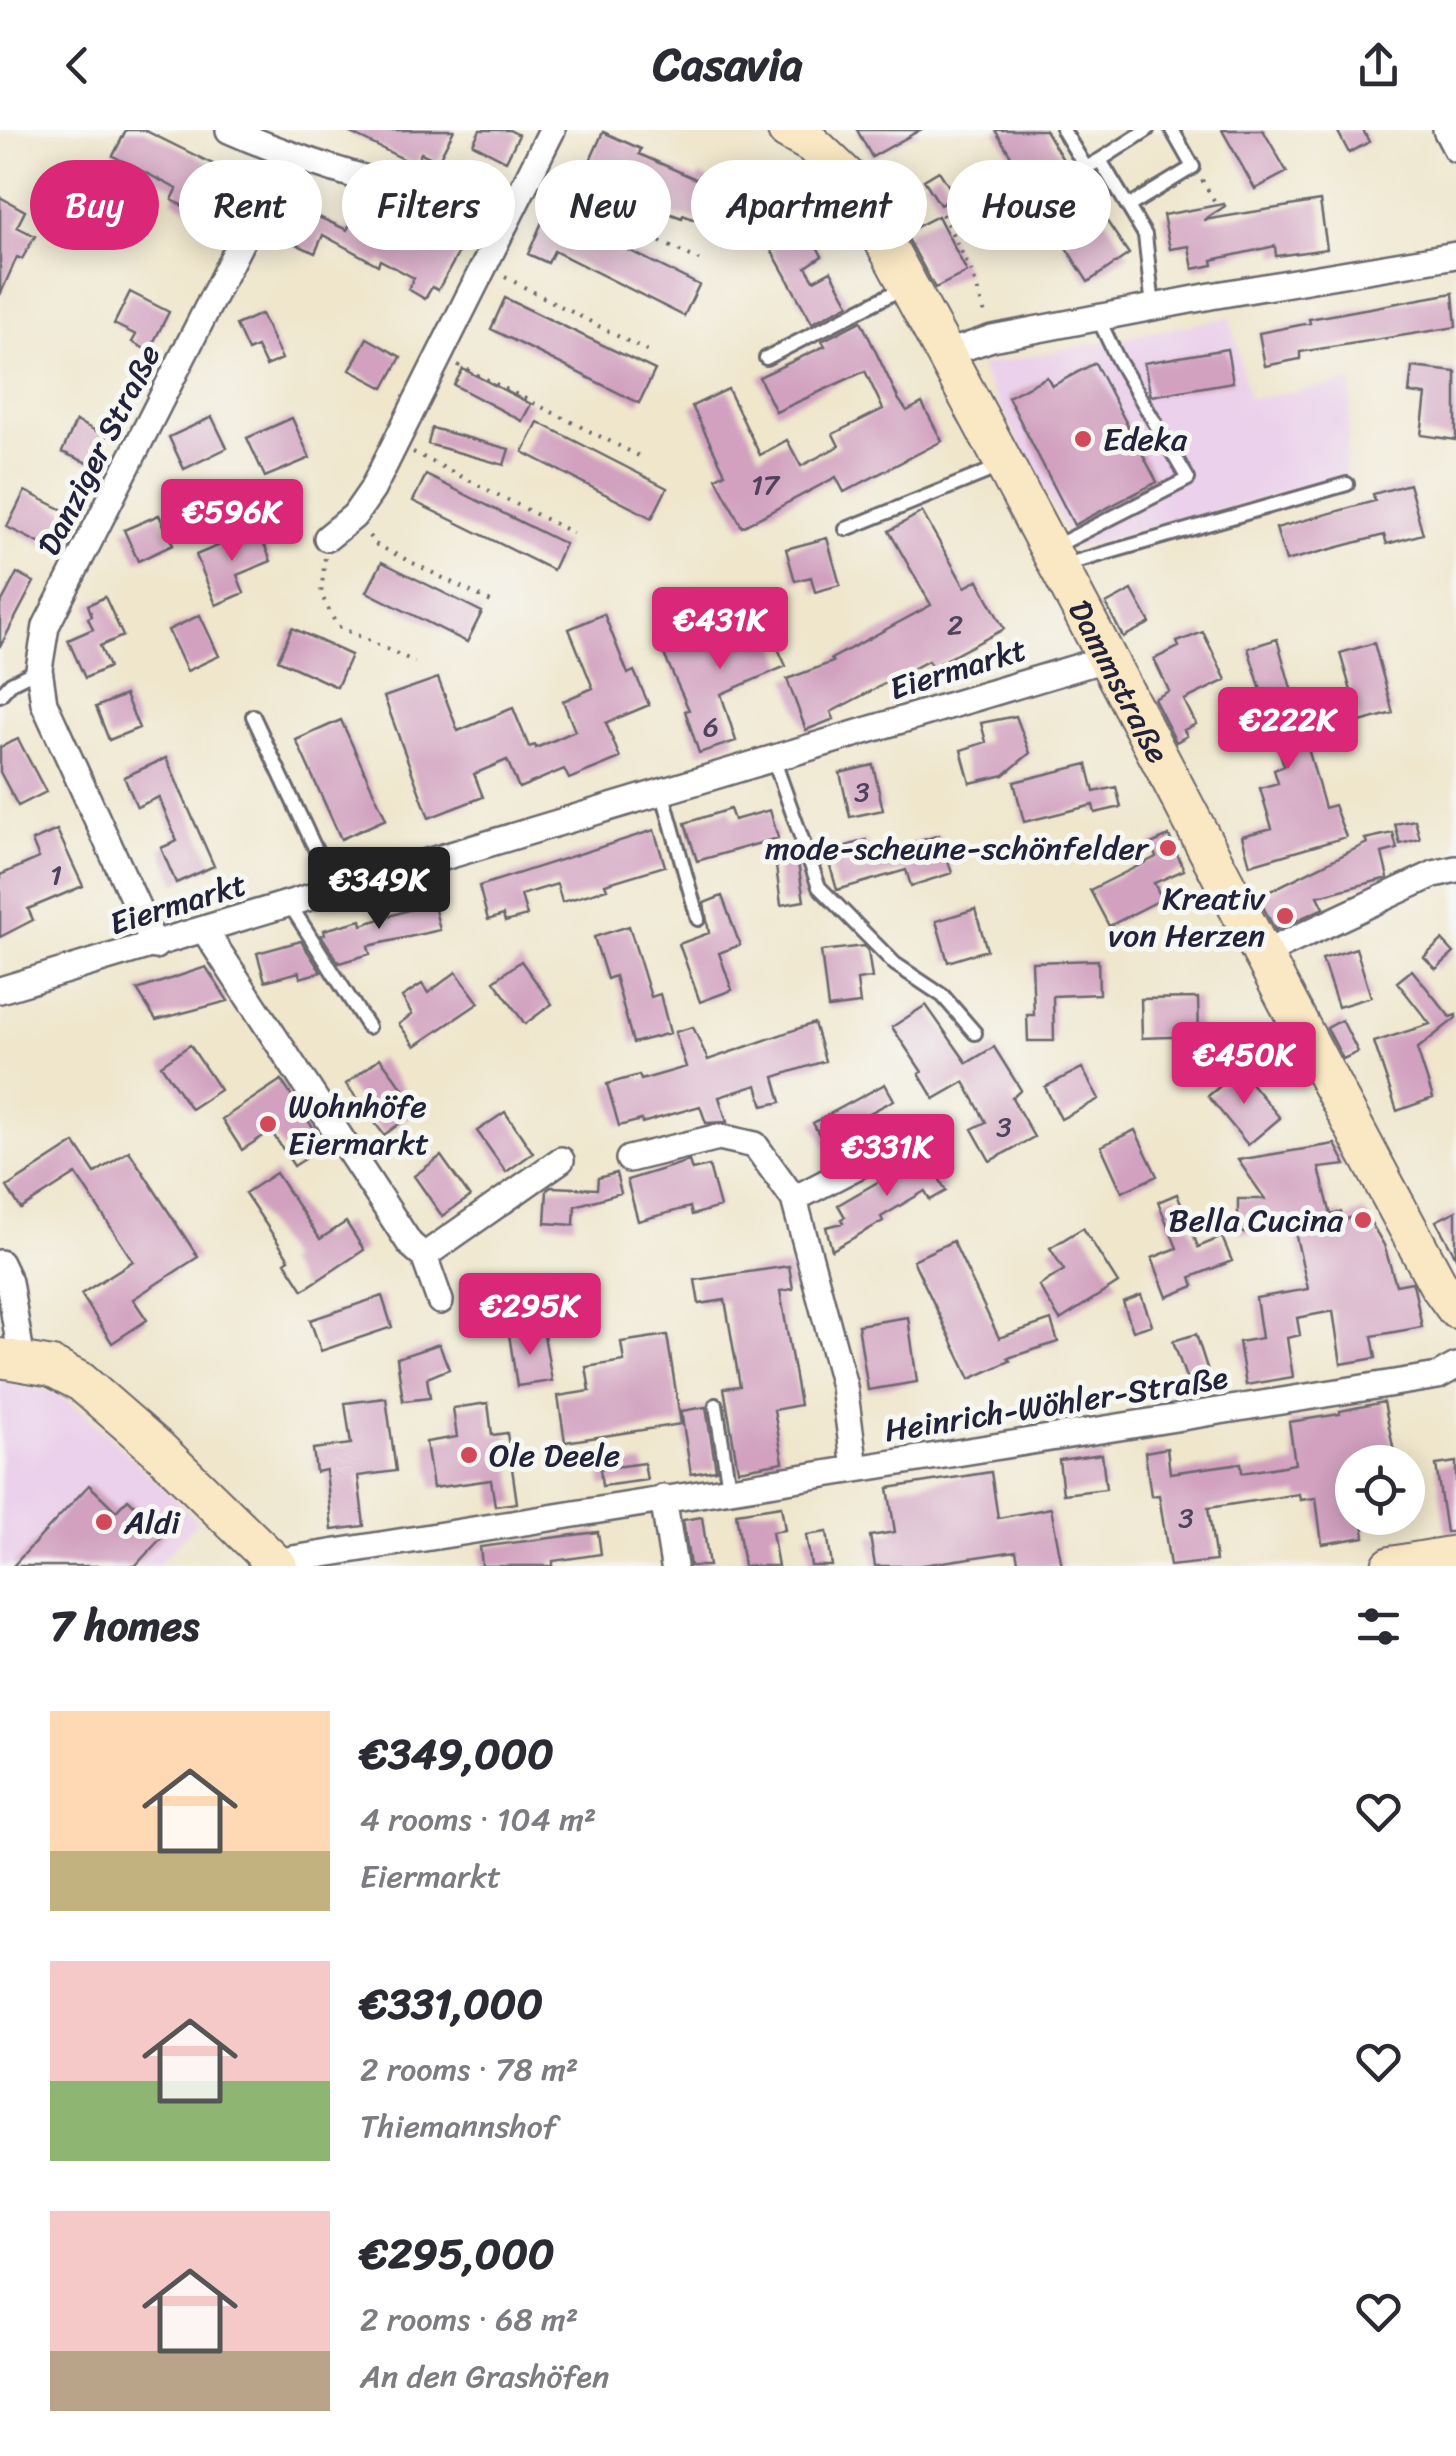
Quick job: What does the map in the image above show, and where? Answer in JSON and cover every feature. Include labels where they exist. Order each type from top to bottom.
[{"type":"main road","name":"Dammstraße","points":[[786,130],[812,144],[851,181],[1054,558],[1261,956],[1438,1284],[1456,1309]]},
{"type":"main road","points":[[11,1360],[52,1367],[80,1382],[158,1449],[276,1564]]},
{"type":"main road","points":[[1391,1566],[1453,1559]]},
{"type":"street","points":[[229,130],[285,155],[342,173]]},
{"type":"street","points":[[515,204],[552,130]]},
{"type":"street","points":[[1446,130],[1456,149]]},
{"type":"street","name":"Danziger Straße","points":[[155,946],[44,703],[38,669],[46,626],[285,155]]},
{"type":"street","points":[[327,538],[354,516],[372,490],[490,250]]},
{"type":"street","points":[[945,354],[992,338],[1456,254]]},
{"type":"street","name":"Eiermarkt","points":[[0,990],[1105,658]]},
{"type":"street","points":[[1261,956],[1434,874],[1456,869]]},
{"type":"street","points":[[205,930],[410,1244],[424,1256],[440,1301]]},
{"type":"street","points":[[794,1199],[921,1132]]},
{"type":"street","points":[[629,1159],[719,1136],[755,1145],[794,1199],[844,1386],[854,1468]]},
{"type":"street","points":[[424,1256],[561,1160]]},
{"type":"street","points":[[0,1263],[9,1282],[11,1360]]},
{"type":"street","name":"Heinrich-Wöhler-Straße","points":[[276,1564],[663,1498],[1438,1376],[1456,1366]]},
{"type":"street","points":[[663,1498],[674,1566]]},
{"type":"lane","points":[[1063,130],[1081,160]]},
{"type":"lane","points":[[1100,160],[1148,130]]},
{"type":"lane","points":[[1129,206],[1193,167],[1172,130]]},
{"type":"lane","points":[[1111,177],[1144,235],[1152,307]]},
{"type":"lane","points":[[766,358],[909,286]]},
{"type":"lane","points":[[1054,558],[1188,479],[1118,360],[1098,318]]},
{"type":"lane","points":[[846,529],[1004,465]]},
{"type":"lane","points":[[1054,558],[1348,484]]},
{"type":"lane","points":[[0,696],[11,683],[38,669]]},
{"type":"lane","points":[[253,716],[335,891]]},
{"type":"lane","points":[[772,758],[819,887],[894,964],[943,996],[975,1033]]},
{"type":"lane","points":[[662,791],[698,919]]},
{"type":"lane","points":[[290,904],[368,1028]]},
{"type":"lane","points":[[716,1405],[728,1488]]},
{"type":"path","points":[[1193,167],[1215,202]]},
{"type":"path","points":[[528,179],[699,260]]},
{"type":"path","points":[[942,214],[972,273],[992,338]]},
{"type":"path","points":[[482,266],[652,354]]},
{"type":"path","points":[[440,356],[643,458]]},
{"type":"path","points":[[396,443],[574,533]]},
{"type":"path","points":[[354,516],[375,544],[490,602]]},
{"type":"path","points":[[327,538],[321,594],[336,626],[415,662]]},
{"type":"shaded area","points":[[1230,317],[1249,399],[1352,382],[1345,477],[1075,548],[979,366]]},
{"type":"shaded area","points":[[0,1378],[55,1392],[81,1410],[198,1521],[157,1566],[0,1566]]},
{"type":"building","points":[[126,130],[144,130],[205,160],[179,160],[179,204],[172,200],[177,189],[159,180],[159,160],[121,160],[113,156]]},
{"type":"building","points":[[344,130],[454,130],[439,160],[421,153],[418,160],[406,160]]},
{"type":"building","points":[[480,130],[509,130],[519,135],[506,160],[473,144]]},
{"type":"building","points":[[857,130],[920,130],[872,157]]},
{"type":"building","points":[[995,130],[1045,130],[1063,160],[1013,160]]},
{"type":"building","points":[[1222,130],[1263,130],[1287,172],[1255,189]]},
{"type":"building","points":[[1337,130],[1363,130],[1369,142],[1349,153]]},
{"type":"building","points":[[603,132],[641,149],[639,154],[653,160],[590,160]]},
{"type":"building","points":[[671,168],[691,177],[691,218],[683,215],[682,218],[671,214]]},
{"type":"building","points":[[939,171],[947,184],[947,201],[940,205],[927,178]]},
{"type":"building","points":[[0,197],[25,211],[17,227],[30,234],[30,245],[22,259],[17,257],[0,295]]},
{"type":"building","points":[[1320,201],[1327,249],[1276,256],[1275,246],[1212,260],[1213,265],[1193,269],[1189,246],[1170,249],[1163,215],[1224,204],[1204,220]]},
{"type":"building","points":[[938,216],[947,233],[947,250],[956,250],[967,272],[935,288],[914,250],[927,250],[927,222]]},
{"type":"building","points":[[322,219],[342,228],[342,245],[323,235]]},
{"type":"building","points":[[1111,227],[1129,254],[1088,282],[1067,250],[1111,250]]},
{"type":"building","points":[[535,238],[535,250],[628,250],[699,285],[684,316],[554,251],[548,263],[528,254]]},
{"type":"building","points":[[350,250],[459,252],[438,290],[432,287],[425,299],[408,289],[414,278],[380,260],[378,265]]},
{"type":"building","points":[[771,250],[819,250],[822,256],[806,267],[814,280],[831,271],[849,304],[812,323]]},
{"type":"building","points":[[130,292],[169,312],[149,351],[132,342],[136,335],[114,324]]},
{"type":"building","points":[[1453,293],[1456,327],[1300,352],[1300,359],[1265,366],[1259,333],[1310,323],[1309,319]]},
{"type":"building","points":[[505,298],[655,370],[639,403],[491,329]]},
{"type":"building","points":[[261,314],[282,359],[266,366],[257,347],[248,351],[236,325]]},
{"type":"building","points":[[861,321],[899,400],[907,411],[922,403],[942,441],[844,492],[836,477],[742,527],[716,478],[725,473],[692,406],[728,389],[760,455],[787,440],[801,466],[839,446],[833,434],[883,409],[865,371],[776,412],[759,377],[825,346],[822,341]]},
{"type":"building","points":[[367,338],[401,357],[384,388],[350,370]]},
{"type":"building","points":[[1227,349],[1233,382],[1151,396],[1144,363]]},
{"type":"building","name":"Edeka","points":[[1095,363],[1157,482],[1074,525],[1008,397],[1047,377],[1052,386]]},
{"type":"building","points":[[1412,367],[1456,372],[1456,440],[1421,435],[1426,395],[1409,393]]},
{"type":"building","points":[[463,369],[531,404],[522,421],[454,385]]},
{"type":"building","points":[[212,417],[227,448],[184,469],[169,437]]},
{"type":"building","points":[[292,418],[310,458],[265,477],[247,438]]},
{"type":"building","points":[[76,421],[106,436],[92,465],[62,452]]},
{"type":"building","points":[[538,422],[667,488],[652,518],[523,452]]},
{"type":"building","points":[[432,428],[509,449],[504,465],[428,444]]},
{"type":"building","points":[[426,475],[565,544],[553,570],[413,501]]},
{"type":"building","points":[[1409,484],[1423,534],[1387,544],[1384,535],[1286,561],[1276,528],[1375,501],[1373,494]]},
{"type":"building","points":[[25,491],[67,512],[49,548],[7,527]]},
{"type":"building","points":[[922,512],[965,587],[978,580],[1004,629],[932,667],[928,661],[831,712],[834,719],[806,730],[787,679],[833,662],[831,659],[931,605],[889,531]]},
{"type":"building","points":[[159,515],[173,545],[138,561],[124,530]]},
{"type":"building","points":[[258,529],[271,561],[237,575],[244,593],[216,605],[196,555]]},
{"type":"building","points":[[827,538],[840,585],[815,592],[811,577],[795,581],[786,549]]},
{"type":"building","points":[[382,562],[482,612],[467,642],[367,592]]},
{"type":"building","points":[[17,573],[34,582],[0,647],[0,605]]},
{"type":"building","points":[[1132,590],[1150,623],[1123,637],[1106,604]]},
{"type":"building","points":[[105,597],[123,636],[100,646],[109,667],[85,678],[68,640],[93,629],[88,605]]},
{"type":"building","points":[[760,609],[786,666],[721,694],[736,741],[699,753],[685,711],[689,710],[658,641],[682,630],[687,642]]},
{"type":"building","points":[[604,614],[628,674],[634,671],[649,705],[606,723],[620,758],[569,779],[564,769],[519,788],[507,760],[474,774],[483,797],[429,818],[384,697],[438,678],[458,731],[513,708],[529,747],[536,748],[575,731],[563,701],[593,688],[569,629]]},
{"type":"building","points":[[200,615],[219,656],[187,671],[168,630]]},
{"type":"building","points":[[292,628],[351,655],[337,687],[278,660]]},
{"type":"building","points":[[1203,632],[1226,680],[1184,700],[1196,724],[1184,730],[1187,736],[1176,742],[1154,699],[1169,691],[1154,659],[1179,647],[1177,642]]},
{"type":"building","points":[[1277,639],[1325,808],[1334,805],[1346,837],[1250,865],[1242,836],[1272,828],[1260,788],[1278,783],[1274,770],[1284,766],[1248,648]]},
{"type":"building","points":[[1374,643],[1393,713],[1360,722],[1340,653]]},
{"type":"building","points":[[125,695],[139,728],[109,740],[96,707]]},
{"type":"building","points":[[1016,716],[1030,753],[1004,775],[970,783],[961,750],[986,742],[981,723]]},
{"type":"building","points":[[341,720],[386,819],[341,839],[296,740]]},
{"type":"building","points":[[18,739],[46,792],[18,806],[0,772],[0,747]]},
{"type":"building","points":[[166,758],[214,866],[176,883],[161,848],[177,841],[159,797],[137,807],[124,777]]},
{"type":"building","points":[[1087,764],[1094,792],[1116,787],[1121,807],[1095,813],[1093,805],[1024,822],[1014,782]]},
{"type":"building","points":[[873,765],[883,810],[850,817],[840,773]]},
{"type":"building","points":[[730,809],[734,820],[770,810],[778,838],[697,861],[685,823]]},
{"type":"building","points":[[1415,820],[1420,839],[1400,844],[1395,824]]},
{"type":"building","points":[[57,830],[83,886],[28,909],[33,920],[0,937],[0,875],[39,858],[32,841]]},
{"type":"building","points":[[654,830],[665,866],[562,902],[557,884],[521,895],[527,916],[505,922],[503,915],[488,920],[479,886]]},
{"type":"building","points":[[1393,833],[1397,849],[1382,853],[1388,878],[1318,896],[1324,908],[1275,930],[1258,897],[1367,843],[1365,839]]},
{"type":"building","points":[[939,835],[952,873],[911,886],[906,870],[837,890],[826,852],[866,840],[871,856]]},
{"type":"building","points":[[1169,836],[1184,870],[1154,883],[1162,899],[1109,926],[1090,890],[1156,857],[1151,844]]},
{"type":"building","points":[[798,863],[804,901],[781,905],[776,866]]},
{"type":"building","points":[[722,896],[740,945],[719,953],[732,990],[700,1002],[679,944],[709,933],[704,903]]},
{"type":"building","points":[[433,902],[440,930],[368,946],[370,954],[339,963],[321,935],[324,930],[361,920],[362,925]]},
{"type":"building","points":[[975,909],[987,950],[948,962],[936,921]]},
{"type":"building","points":[[629,926],[651,997],[660,994],[670,1033],[633,1043],[615,976],[607,979],[594,937]]},
{"type":"building","points":[[1442,940],[1454,953],[1436,969],[1424,957]]},
{"type":"building","points":[[301,941],[321,972],[300,978],[299,972],[265,981],[257,953]]},
{"type":"building","points":[[864,946],[872,978],[857,980],[860,1004],[828,1008],[821,951]]},
{"type":"building","points":[[1356,948],[1371,997],[1338,1007],[1322,959]]},
{"type":"building","points":[[1098,960],[1099,994],[1053,996],[1054,1041],[1028,1041],[1027,1015],[1034,1015],[1032,962]]},
{"type":"building","points":[[521,961],[552,1004],[525,1024],[494,981]]},
{"type":"building","name":"Wohnhöfe Eiermarkt","points":[[206,967],[228,1001],[156,1020],[137,990]]},
{"type":"building","points":[[1412,970],[1450,1017],[1456,1018],[1417,1049],[1433,1098],[1397,1111],[1374,1042],[1430,1024],[1397,982]]},
{"type":"building","points":[[456,972],[479,1003],[415,1046],[399,1024],[412,1014],[402,997],[422,984],[428,993]]},
{"type":"building","points":[[1198,998],[1199,1036],[1142,1038],[1141,999]]},
{"type":"building","points":[[926,1005],[967,1063],[994,1047],[1021,1090],[1012,1098],[1034,1137],[990,1161],[972,1129],[986,1122],[964,1082],[934,1099],[919,1074],[922,1072],[892,1027]]},
{"type":"building","points":[[1342,1020],[1358,1052],[1343,1059],[1327,1028]]},
{"type":"building","points":[[814,1023],[825,1061],[774,1077],[781,1102],[763,1106],[757,1085],[719,1097],[727,1122],[706,1123],[700,1106],[619,1126],[607,1084],[639,1075],[641,1080],[686,1067],[675,1032],[693,1027],[708,1060]]},
{"type":"building","points":[[190,1045],[220,1090],[191,1109],[161,1065]]},
{"type":"building","points":[[380,1058],[404,1090],[399,1094],[414,1113],[384,1135],[346,1084]]},
{"type":"building","points":[[1082,1068],[1099,1099],[1061,1119],[1045,1087]]},
{"type":"building","points":[[1240,1070],[1280,1118],[1248,1145],[1208,1096]]},
{"type":"building","name":"Wohnhöfe Eiermarkt","points":[[281,1080],[325,1146],[294,1166],[271,1131],[242,1150],[222,1119]]},
{"type":"building","points":[[885,1084],[894,1100],[864,1116],[869,1126],[827,1149],[813,1123]]},
{"type":"building","points":[[505,1112],[533,1153],[506,1172],[477,1131]]},
{"type":"building","points":[[1135,1130],[1157,1176],[1122,1192],[1101,1146]]},
{"type":"building","points":[[75,1143],[95,1173],[129,1151],[198,1257],[133,1299],[147,1320],[112,1343],[81,1294],[133,1261],[76,1174],[21,1209],[7,1187]]},
{"type":"building","points":[[1335,1144],[1346,1165],[1319,1168],[1331,1215],[1341,1212],[1343,1221],[1364,1211],[1384,1245],[1396,1285],[1412,1282],[1422,1327],[1372,1336],[1376,1358],[1341,1364],[1333,1311],[1297,1318],[1300,1335],[1287,1338],[1293,1377],[1246,1385],[1239,1342],[1262,1338],[1256,1298],[1308,1289],[1295,1232],[1238,1233],[1238,1199],[1265,1199],[1238,1160]]},
{"type":"building","points":[[441,1156],[470,1197],[442,1216],[414,1176]]},
{"type":"building","points":[[939,1156],[949,1174],[940,1180],[946,1191],[930,1200],[925,1191],[832,1250],[826,1227],[843,1223],[841,1219],[845,1217],[838,1205],[909,1164],[912,1170]]},
{"type":"building","points":[[689,1161],[692,1170],[709,1166],[720,1207],[692,1215],[690,1207],[638,1221],[627,1180]]},
{"type":"building","points":[[276,1173],[320,1239],[346,1222],[364,1250],[303,1290],[285,1262],[289,1259],[245,1193]]},
{"type":"building","points":[[616,1173],[621,1193],[575,1206],[574,1225],[545,1223],[547,1190],[551,1187],[597,1189],[598,1178]]},
{"type":"building","points":[[1177,1194],[1198,1247],[1222,1237],[1232,1261],[1191,1277],[1194,1286],[1167,1297],[1152,1258],[1177,1248],[1158,1202]]},
{"type":"building","points":[[1456,1211],[1456,1257],[1436,1221]]},
{"type":"building","points":[[1083,1228],[1118,1283],[1060,1320],[1039,1286],[1064,1270],[1050,1248]]},
{"type":"building","points":[[953,1241],[999,1338],[1051,1320],[1058,1342],[1008,1358],[1010,1361],[970,1379],[913,1260]]},
{"type":"building","points":[[789,1266],[793,1289],[780,1291],[800,1405],[774,1410],[783,1462],[738,1470],[724,1388],[740,1386],[725,1300],[699,1304],[695,1280]]},
{"type":"building","points":[[1141,1295],[1152,1325],[1133,1331],[1123,1302]]},
{"type":"building","points":[[382,1296],[392,1327],[321,1351],[310,1320]]},
{"type":"building","points":[[908,1317],[917,1382],[868,1390],[858,1325]]},
{"type":"building","points":[[543,1329],[552,1381],[517,1386],[509,1334]]},
{"type":"building","points":[[1196,1334],[1208,1371],[1186,1378],[1173,1341]]},
{"type":"building","points":[[667,1335],[681,1424],[565,1442],[558,1396],[590,1391],[586,1367],[624,1361],[621,1342]]},
{"type":"building","points":[[439,1344],[449,1369],[427,1378],[430,1398],[403,1401],[397,1358]]},
{"type":"building","points":[[386,1398],[396,1471],[358,1476],[364,1526],[332,1530],[326,1470],[316,1472],[313,1449],[351,1444],[345,1403]]},
{"type":"building","points":[[1384,1402],[1393,1445],[1335,1445],[1335,1535],[1365,1537],[1322,1544],[1316,1498],[1300,1500],[1299,1494],[1208,1508],[1216,1561],[1170,1566],[1159,1495],[1151,1496],[1145,1452],[1167,1448],[1170,1473],[1241,1463],[1242,1473],[1295,1464],[1289,1422]]},
{"type":"building","name":"Ole Deele","points":[[488,1403],[492,1435],[507,1433],[517,1503],[495,1506],[491,1480],[433,1488],[426,1442],[457,1437],[453,1408]]},
{"type":"building","points":[[706,1407],[716,1470],[691,1474],[681,1411]]},
{"type":"building","points":[[1102,1454],[1106,1489],[1063,1494],[1059,1460]]},
{"type":"building","points":[[1456,1462],[1456,1532],[1446,1532],[1436,1465]]},
{"type":"building","points":[[644,1463],[647,1480],[602,1486],[600,1469]]},
{"type":"building","points":[[991,1472],[998,1518],[1051,1508],[1062,1566],[1019,1566],[1016,1551],[917,1566],[875,1566],[870,1536],[895,1532],[888,1488]]},
{"type":"building","name":"Aldi","points":[[89,1485],[116,1511],[128,1499],[165,1534],[135,1566],[13,1566]]},
{"type":"building","points":[[781,1506],[785,1530],[772,1532],[778,1566],[744,1566],[736,1513]]},
{"type":"building","points":[[702,1517],[709,1566],[690,1566],[683,1520]]},
{"type":"building","points":[[598,1532],[601,1554],[553,1561],[553,1566],[482,1566],[480,1547]]},
{"type":"building","points":[[827,1532],[832,1566],[811,1566],[806,1535]]},
{"type":"place","name":"Edeka","points":[[1083,439]]},
{"type":"place","name":"mode-scheune-schönfelder","points":[[1168,848]]},
{"type":"place","name":"Kreativ von Herzen","points":[[1285,916]]},
{"type":"place","name":"Wohnhöfe Eiermarkt","points":[[268,1124]]},
{"type":"place","name":"Bella Cucina","points":[[1363,1220]]},
{"type":"place","name":"Ole Deele","points":[[469,1455]]},
{"type":"place","name":"Aldi","points":[[104,1522]]}]
